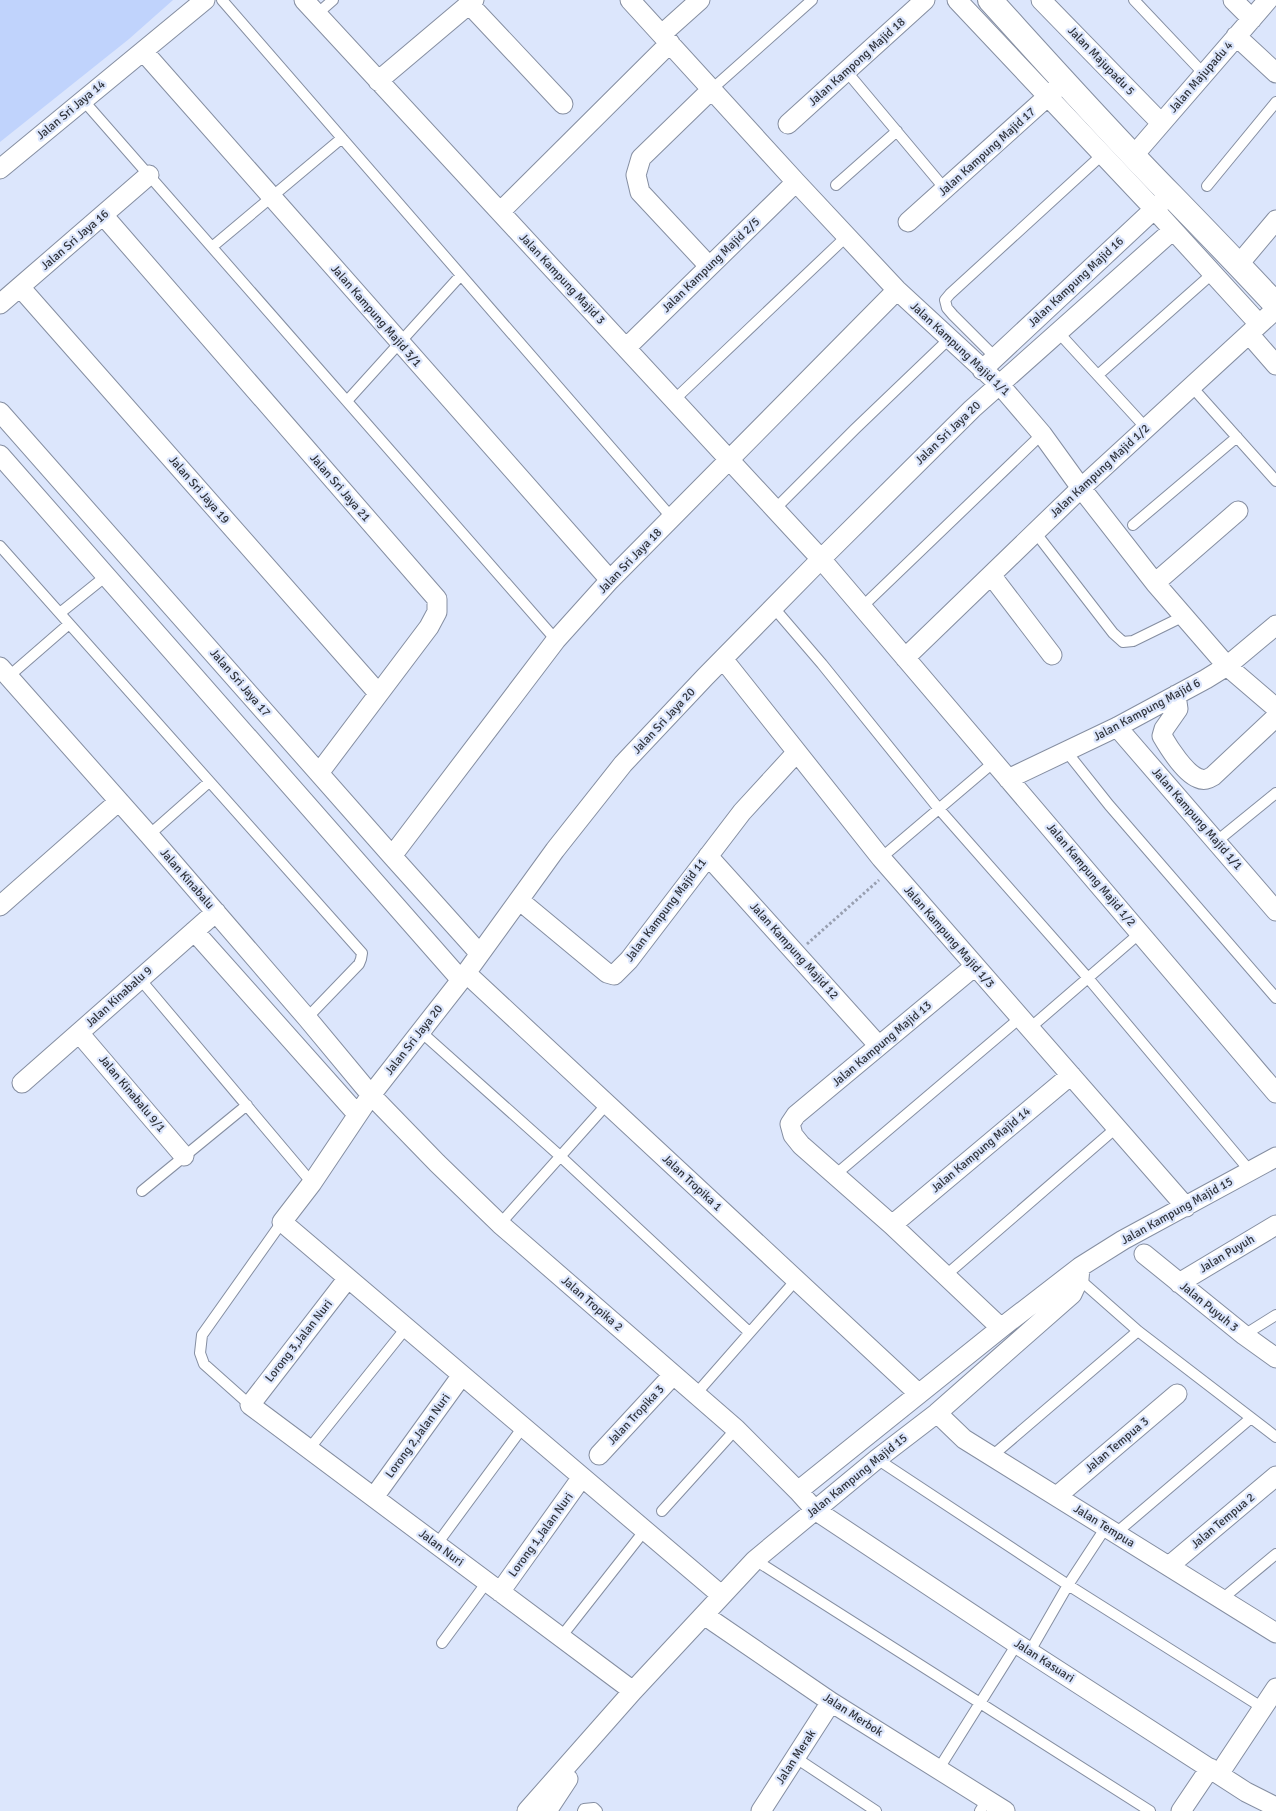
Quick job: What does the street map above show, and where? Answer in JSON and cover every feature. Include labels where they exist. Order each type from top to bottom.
[{"type":"street","name":"Jalan Sri Jaya 14","points":[[0,169],[205,0]]},
{"type":"street","name":"Jalan Kampung Majid 3","points":[[304,0],[821,558]]},
{"type":"street","name":"Jalan Kampung Majid 1/1","points":[[630,0],[796,182],[898,290],[950,338],[989,364],[1000,385],[1042,434],[1081,488],[1155,583],[1228,666],[1276,708]]},
{"type":"street","points":[[500,212],[700,0]]},
{"type":"street","name":"Jalan Kampong Majid 18","points":[[788,124],[925,0]]},
{"type":"street","points":[[957,0],[1056,89],[1134,155],[1162,202],[1174,230],[1213,273],[1254,329],[1276,365]]},
{"type":"street","points":[[990,0],[1102,154],[1239,264],[1276,305]]},
{"type":"street","name":"Jalan Majupadu 5","points":[[1041,0],[1161,123]]},
{"type":"street","points":[[1233,0],[1252,18]]},
{"type":"street","name":"Jalan Majupadu 4","points":[[1134,155],[1268,0]]},
{"type":"street","points":[[378,81],[471,2],[563,104]]},
{"type":"street","points":[[1236,36],[1276,73]]},
{"type":"street","name":"Jalan Kampung Majid 3/1","points":[[142,51],[610,580]]},
{"type":"street","points":[[710,266],[640,192],[636,175],[641,158],[712,89]]},
{"type":"street","name":"Jalan Kampung Majid 17","points":[[908,222],[1056,89]]},
{"type":"street","name":"Jalan Sri Jaya 16","points":[[0,304],[149,176]]},
{"type":"street","name":"Jalan Kampung Majid 2/5","points":[[626,348],[796,182]]},
{"type":"street","name":"Jalan Kampung Majid 16","points":[[989,364],[1162,202]]},
{"type":"street","name":"Jalan Sri Jaya 21","points":[[103,215],[437,599],[437,612],[429,626],[319,773]]},
{"type":"street","name":"Jalan Sri Jaya 20","points":[[282,1222],[312,1182],[371,1095],[463,977],[555,850],[623,764],[821,558],[972,409],[1174,230]]},
{"type":"street","points":[[1239,264],[1272,232]]},
{"type":"street","name":"Jalan Sri Jaya 19","points":[[20,287],[378,693]]},
{"type":"street","name":"Jalan Sri Jaya 18","points":[[392,856],[556,640],[610,580],[898,290]]},
{"type":"street","name":"Jalan Kampung Majid 1/2","points":[[906,658],[1081,488],[1276,309]]},
{"type":"street","name":"Jalan Sri Jaya 17","points":[[0,412],[480,954]]},
{"type":"street","points":[[0,455],[463,977]]},
{"type":"street","points":[[1155,583],[1238,511]]},
{"type":"street","name":"Jalan Kampung Majid 1/2","points":[[821,558],[1276,1092]]},
{"type":"street","points":[[991,575],[1052,655]]},
{"type":"street","name":"Jalan Kampung Majid 6","points":[[1008,779],[1117,727],[1176,696],[1228,666],[1276,625]]},
{"type":"street","name":"Jalan Kampung Majid 1/3","points":[[722,659],[886,864],[1186,1207]]},
{"type":"street","name":"Jalan Kinabalu","points":[[3,676],[149,834],[371,1095]]},
{"type":"street","points":[[1176,696],[1178,709],[1164,729],[1162,736],[1184,766],[1197,778],[1205,780],[1213,776],[1276,717]]},
{"type":"street","name":"Jalan Kampung Majid 1/1","points":[[1117,727],[1276,911]]},
{"type":"street","name":"Jalan Kampung Majid 11","points":[[519,900],[607,973],[614,975],[628,960],[742,812],[797,752]]},
{"type":"street","points":[[0,906],[119,801]]},
{"type":"street","name":"Jalan Kampung Majid 12","points":[[708,856],[879,1046]]},
{"type":"street","name":"Jalan Kinabalu 9","points":[[22,1083],[216,912]]},
{"type":"street","points":[[194,931],[357,1114]]},
{"type":"street","name":"Jalan Kampung Majid 13","points":[[835,1175],[801,1145],[793,1135],[790,1124],[796,1115],[975,966]]},
{"type":"street","name":"Jalan Tropika 1","points":[[463,977],[606,1104],[918,1393]]},
{"type":"street","name":"Jalan Kinabalu 9/1","points":[[79,1033],[184,1156]]},
{"type":"street","name":"Jalan Kampung Majid 14","points":[[892,1224],[1071,1075]]},
{"type":"street","name":"Jalan Tropika 2","points":[[371,1095],[500,1224],[736,1429],[815,1510]]},
{"type":"street","name":"Jalan Kampung Majid 15","points":[[798,1491],[1001,1328],[1123,1240],[1276,1157]]},
{"type":"street","points":[[835,1175],[892,1224],[1001,1328]]},
{"type":"street","points":[[282,1222],[721,1595]]},
{"type":"street","name":"Jalan Puyuh","points":[[1179,1283],[1276,1225]]},
{"type":"street","name":"Jalan Puyuh 3","points":[[1144,1254],[1244,1335],[1276,1358]]},
{"type":"street","name":"Jalan Kampung Majid 15","points":[[597,1734],[633,1691],[755,1560],[877,1459],[937,1413],[1072,1294],[1079,1273]]},
{"type":"street","name":"Lorong 3,Jalan Nuri","points":[[250,1405],[348,1278]]},
{"type":"street","name":"Lorong 2,Jalan Nuri","points":[[374,1497],[462,1375]]},
{"type":"street","name":"Jalan Tropika 3","points":[[599,1455],[673,1375]]},
{"type":"street","name":"Jalan Tempua 3","points":[[1056,1496],[1176,1394]]},
{"type":"street","name":"Jalan Nuri","points":[[250,1405],[633,1691]]},
{"type":"street","name":"Jalan Tempua","points":[[937,1413],[964,1439],[1275,1630]]},
{"type":"street","name":"Jalan Tempua 2","points":[[1169,1566],[1276,1476]]},
{"type":"street","name":"Lorong 1,Jalan Nuri","points":[[493,1587],[582,1477]]},
{"type":"street","name":"Jalan Kasuari","points":[[815,1510],[1023,1648],[1272,1808]]},
{"type":"street","name":"Jalan Merbok","points":[[704,1615],[831,1702],[938,1770],[983,1805],[1005,1811]]},
{"type":"street","points":[[1181,1811],[1215,1771],[1276,1688]]},
{"type":"street","name":"Jalan Merak","points":[[760,1811],[831,1702]]},
{"type":"street","points":[[526,1811],[597,1734]]},
{"type":"street","points":[[547,1811],[597,1734]]},
{"type":"lane","points":[[222,0],[672,518]]},
{"type":"lane","points":[[316,14],[333,0]]},
{"type":"lane","points":[[712,89],[812,0]]},
{"type":"lane","points":[[1134,0],[1204,74]]},
{"type":"lane","points":[[847,72],[945,189]]},
{"type":"lane","points":[[84,100],[556,640]]},
{"type":"lane","points":[[1207,186],[1276,102]]},
{"type":"lane","points":[[836,185],[896,131]]},
{"type":"lane","points":[[212,247],[342,138]]},
{"type":"lane","points":[[989,364],[947,308],[945,300],[1102,154]]},
{"type":"lane","points":[[674,400],[847,236]]},
{"type":"lane","points":[[1098,375],[1213,273]]},
{"type":"lane","points":[[347,401],[460,275]]},
{"type":"lane","points":[[1058,332],[1146,428]]},
{"type":"lane","points":[[775,509],[950,338]]},
{"type":"lane","points":[[1192,387],[1276,481]]},
{"type":"lane","points":[[862,607],[1042,434]]},
{"type":"lane","points":[[1133,525],[1236,437]]},
{"type":"lane","points":[[1035,532],[1113,633],[1123,642],[1133,641],[1184,616]]},
{"type":"lane","points":[[0,546],[362,953],[362,959],[359,964],[306,1018]]},
{"type":"lane","points":[[60,613],[106,576]]},
{"type":"lane","points":[[774,608],[822,664],[939,809],[1088,978],[1250,1171]]},
{"type":"lane","points":[[3,676],[69,624]]},
{"type":"lane","points":[[1066,752],[1276,998]]},
{"type":"lane","points":[[886,864],[939,809],[994,762]]},
{"type":"lane","points":[[149,834],[209,782]]},
{"type":"lane","points":[[1217,841],[1276,793]]},
{"type":"lane","points":[[835,1175],[1025,1023],[1088,978],[1140,933]]},
{"type":"lane","points":[[140,979],[312,1182]]},
{"type":"lane","points":[[420,1031],[560,1156],[749,1332]]},
{"type":"lane","points":[[500,1224],[606,1104]]},
{"type":"lane","points":[[142,1191],[247,1105]]},
{"type":"lane","points":[[945,1276],[1116,1128]]},
{"type":"lane","points":[[250,1405],[204,1364],[200,1352],[202,1334],[282,1222]]},
{"type":"lane","points":[[1079,1273],[1138,1331],[1276,1437]]},
{"type":"lane","points":[[695,1395],[796,1280]]},
{"type":"lane","points":[[1244,1335],[1276,1315]]},
{"type":"lane","points":[[309,1449],[406,1328]]},
{"type":"lane","points":[[992,1456],[1138,1331]]},
{"type":"lane","points":[[938,1770],[980,1704],[1111,1530],[1251,1418]]},
{"type":"lane","points":[[437,1544],[524,1427]]},
{"type":"lane","points":[[662,1511],[736,1429]]},
{"type":"lane","points":[[877,1459],[1068,1585],[1263,1708]]},
{"type":"lane","points":[[561,1637],[645,1530]]},
{"type":"lane","points":[[1222,1599],[1276,1554]]},
{"type":"lane","points":[[755,1560],[1150,1811]]},
{"type":"lane","points":[[442,1642],[493,1587]]},
{"type":"lane","points":[[796,1758],[876,1811]]},
{"type":"lane","points":[[583,1811],[584,1809],[594,1808],[597,1811]]},
{"type":"path","points":[[796,953],[886,864]]},
{"type":"shaded area","points":[[0,0],[173,0],[129,39],[0,142]]}]
